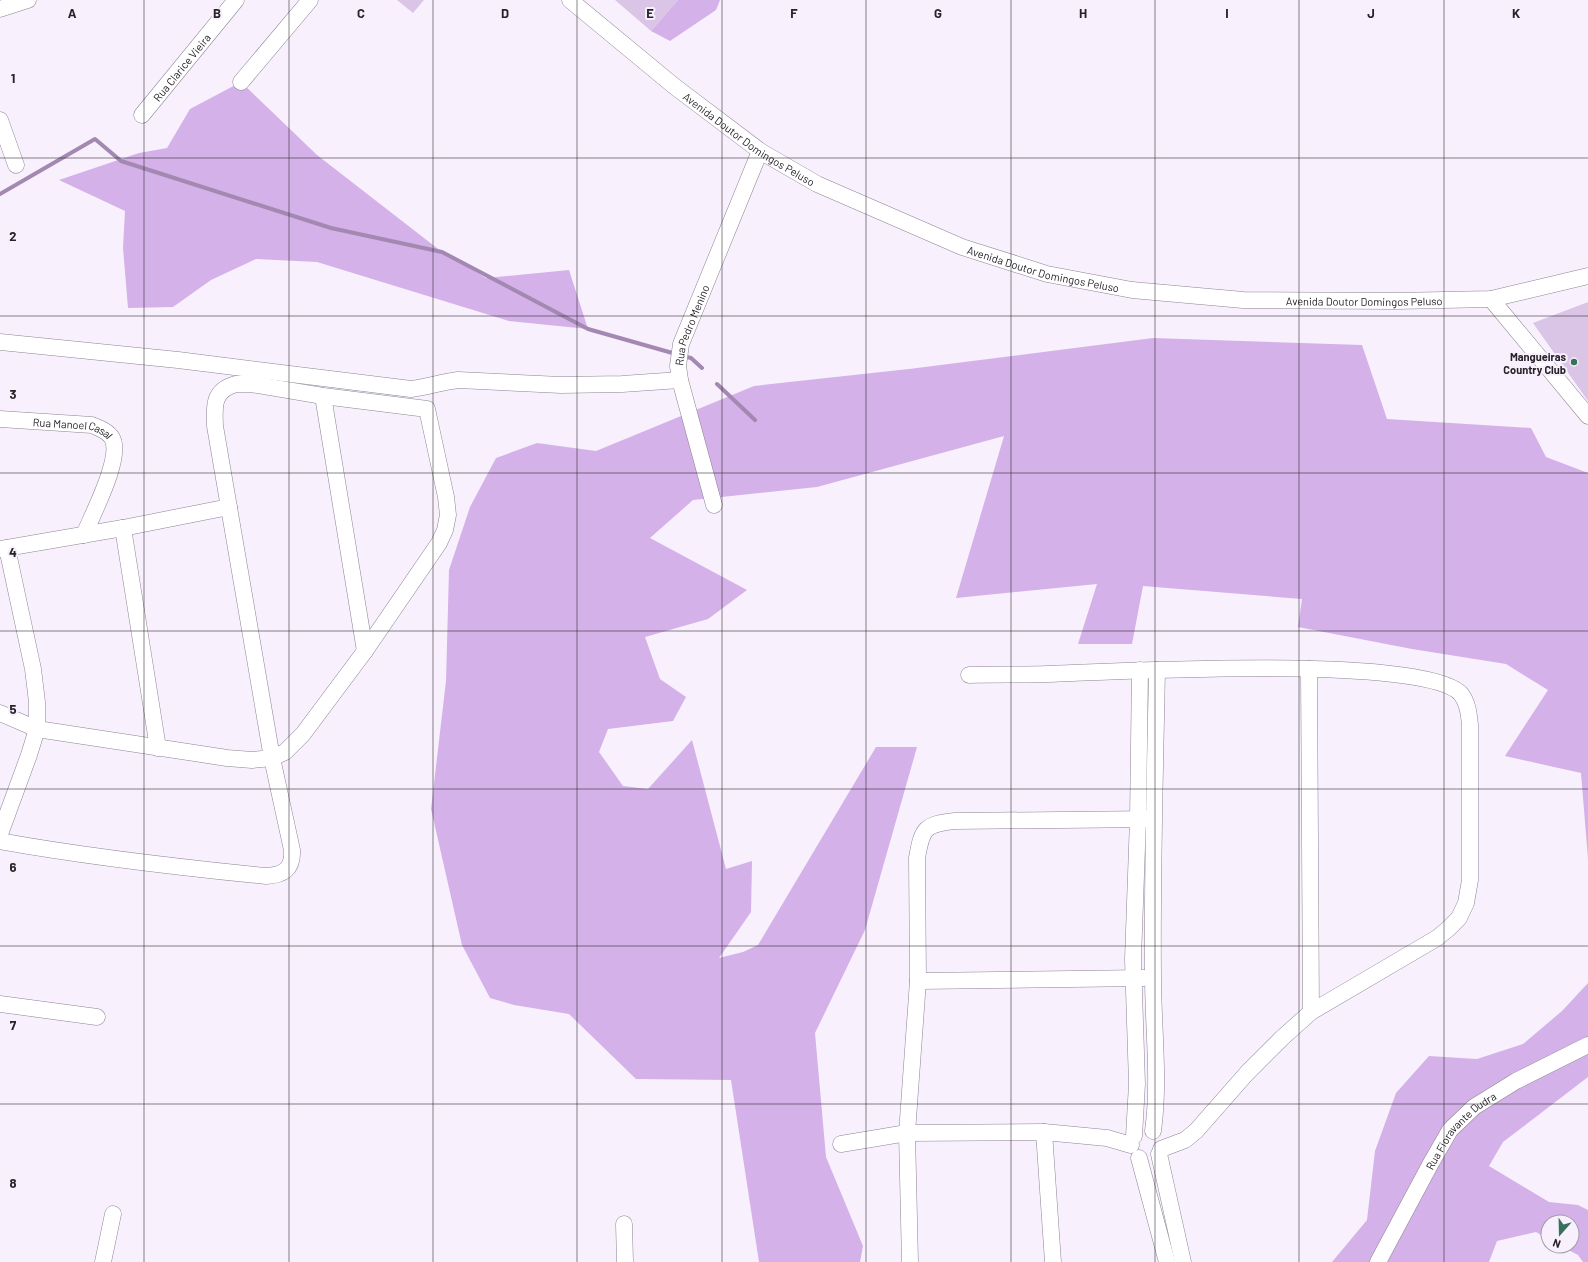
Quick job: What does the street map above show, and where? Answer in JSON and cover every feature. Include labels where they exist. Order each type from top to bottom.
[{"type":"street","points":[[0,9],[28,0]]},
{"type":"street","name":"Rua Clarice Vieira","points":[[142,115],[236,0]]},
{"type":"street","points":[[241,82],[310,0]]},
{"type":"street","name":"Avenida Doutor Domingos Peluso","points":[[570,0],[674,86],[760,151],[817,184],[955,244],[1047,274],[1132,290],[1243,300],[1396,302],[1491,300],[1588,276]]},
{"type":"street","points":[[0,120],[16,165]]},
{"type":"street","name":"Rua Pedro Menino","points":[[714,505],[679,373],[681,344],[760,151]]},
{"type":"street","points":[[1491,300],[1588,416]]},
{"type":"street","points":[[0,342],[178,360],[411,388],[423,388],[458,380],[561,385],[622,384],[679,373]]},
{"type":"street","points":[[0,841],[31,847],[190,869],[266,876],[277,875],[284,872],[290,866],[293,859],[292,850],[272,758],[229,507],[215,418],[216,399],[221,391],[227,386],[236,384],[251,384],[323,396],[427,409]]},
{"type":"street","points":[[0,713],[37,729],[227,758],[252,760],[272,758],[285,752],[303,734],[364,651],[439,543],[445,530],[448,515],[446,497],[423,388]]},
{"type":"street","points":[[323,396],[364,651]]},
{"type":"street","name":"Rua Manoel Casal","points":[[0,419],[92,425],[106,431],[112,438],[115,447],[112,468],[84,534]]},
{"type":"street","points":[[0,834],[37,729],[37,702],[33,669],[3,548],[123,528],[229,507]]},
{"type":"street","points":[[123,528],[158,748]]},
{"type":"street","points":[[1309,669],[1311,1012]]},
{"type":"street","points":[[841,1144],[906,1133],[1044,1132],[1108,1138],[1135,1146],[1149,1160],[1160,1152],[1185,1140],[1196,1131],[1247,1073],[1311,1012],[1437,938],[1459,918],[1466,903],[1470,880],[1470,726],[1468,707],[1461,694],[1447,686],[1424,678],[1398,674],[1309,669],[1140,670],[1046,674],[969,675]]},
{"type":"street","points":[[1140,670],[1153,977],[1156,1108],[1153,1131]]},
{"type":"street","points":[[1157,670],[1134,978],[1137,1084],[1135,1146],[1167,1262]]},
{"type":"street","points":[[910,1262],[906,1133],[918,981],[917,858],[924,832],[929,826],[938,823],[955,821],[1146,819]]},
{"type":"street","points":[[918,981],[1153,977]]},
{"type":"street","points":[[0,1004],[97,1017]]},
{"type":"street","name":"Rua Fioravante Dudra","points":[[1378,1262],[1450,1130],[1474,1107],[1516,1081],[1588,1045]]},
{"type":"street","points":[[1135,1146],[1142,1130],[1153,1131],[1159,1136],[1162,1145],[1160,1152],[1183,1262]]},
{"type":"street","points":[[1044,1132],[1053,1262]]},
{"type":"street","points":[[103,1262],[113,1214]]},
{"type":"street","points":[[624,1224],[625,1262]]},
{"type":"shaded area","points":[[397,0],[424,0],[413,13]]},
{"type":"shaded area","points":[[615,0],[678,0],[651,31]]},
{"type":"shaded area","points":[[678,0],[720,0],[716,10],[670,41],[651,31]]},
{"type":"shaded area","points":[[241,82],[317,155],[442,252],[486,278],[569,270],[588,329],[509,321],[317,262],[256,259],[211,280],[173,307],[128,308],[123,248],[125,211],[59,180],[139,153],[167,148],[190,109]]},
{"type":"shaded area","name":"Mangueiras Country Club","points":[[1588,302],[1588,401],[1533,323]]},
{"type":"shaded area","points":[[1153,338],[1362,345],[1387,419],[1531,428],[1546,457],[1588,473],[1588,859],[1581,773],[1505,756],[1548,690],[1506,664],[1412,649],[1298,627],[1302,599],[1143,586],[1132,644],[1078,644],[1097,584],[956,598],[1004,436],[817,487],[693,500],[650,538],[747,590],[708,619],[645,637],[660,679],[686,697],[673,721],[608,729],[599,752],[623,786],[648,789],[692,740],[726,869],[752,861],[751,912],[719,958],[743,952],[758,945],[876,747],[917,747],[865,930],[815,1033],[826,1157],[863,1246],[860,1262],[759,1262],[731,1080],[636,1079],[569,1014],[514,1005],[490,998],[462,945],[431,809],[446,681],[449,570],[470,507],[496,458],[537,443],[596,451],[754,386],[909,369]]},
{"type":"shaded area","points":[[1588,983],[1588,1077],[1503,1142],[1489,1166],[1549,1202],[1578,1205],[1588,1210],[1588,1262],[1583,1262],[1576,1254],[1580,1254],[1580,1214],[1540,1214],[1540,1234],[1536,1232],[1497,1241],[1489,1262],[1332,1262],[1367,1220],[1375,1151],[1396,1093],[1429,1056],[1477,1059],[1523,1044],[1562,1011]]},
{"type":"waterway","points":[[0,194],[95,139],[121,161],[331,228],[442,252],[588,329],[676,354]]},
{"type":"waterway","points":[[683,356],[691,358],[702,368]]},
{"type":"waterway","points":[[717,384],[755,420]]},
{"type":"place","name":"Mangueiras Country Club","points":[[1574,362]]}]
